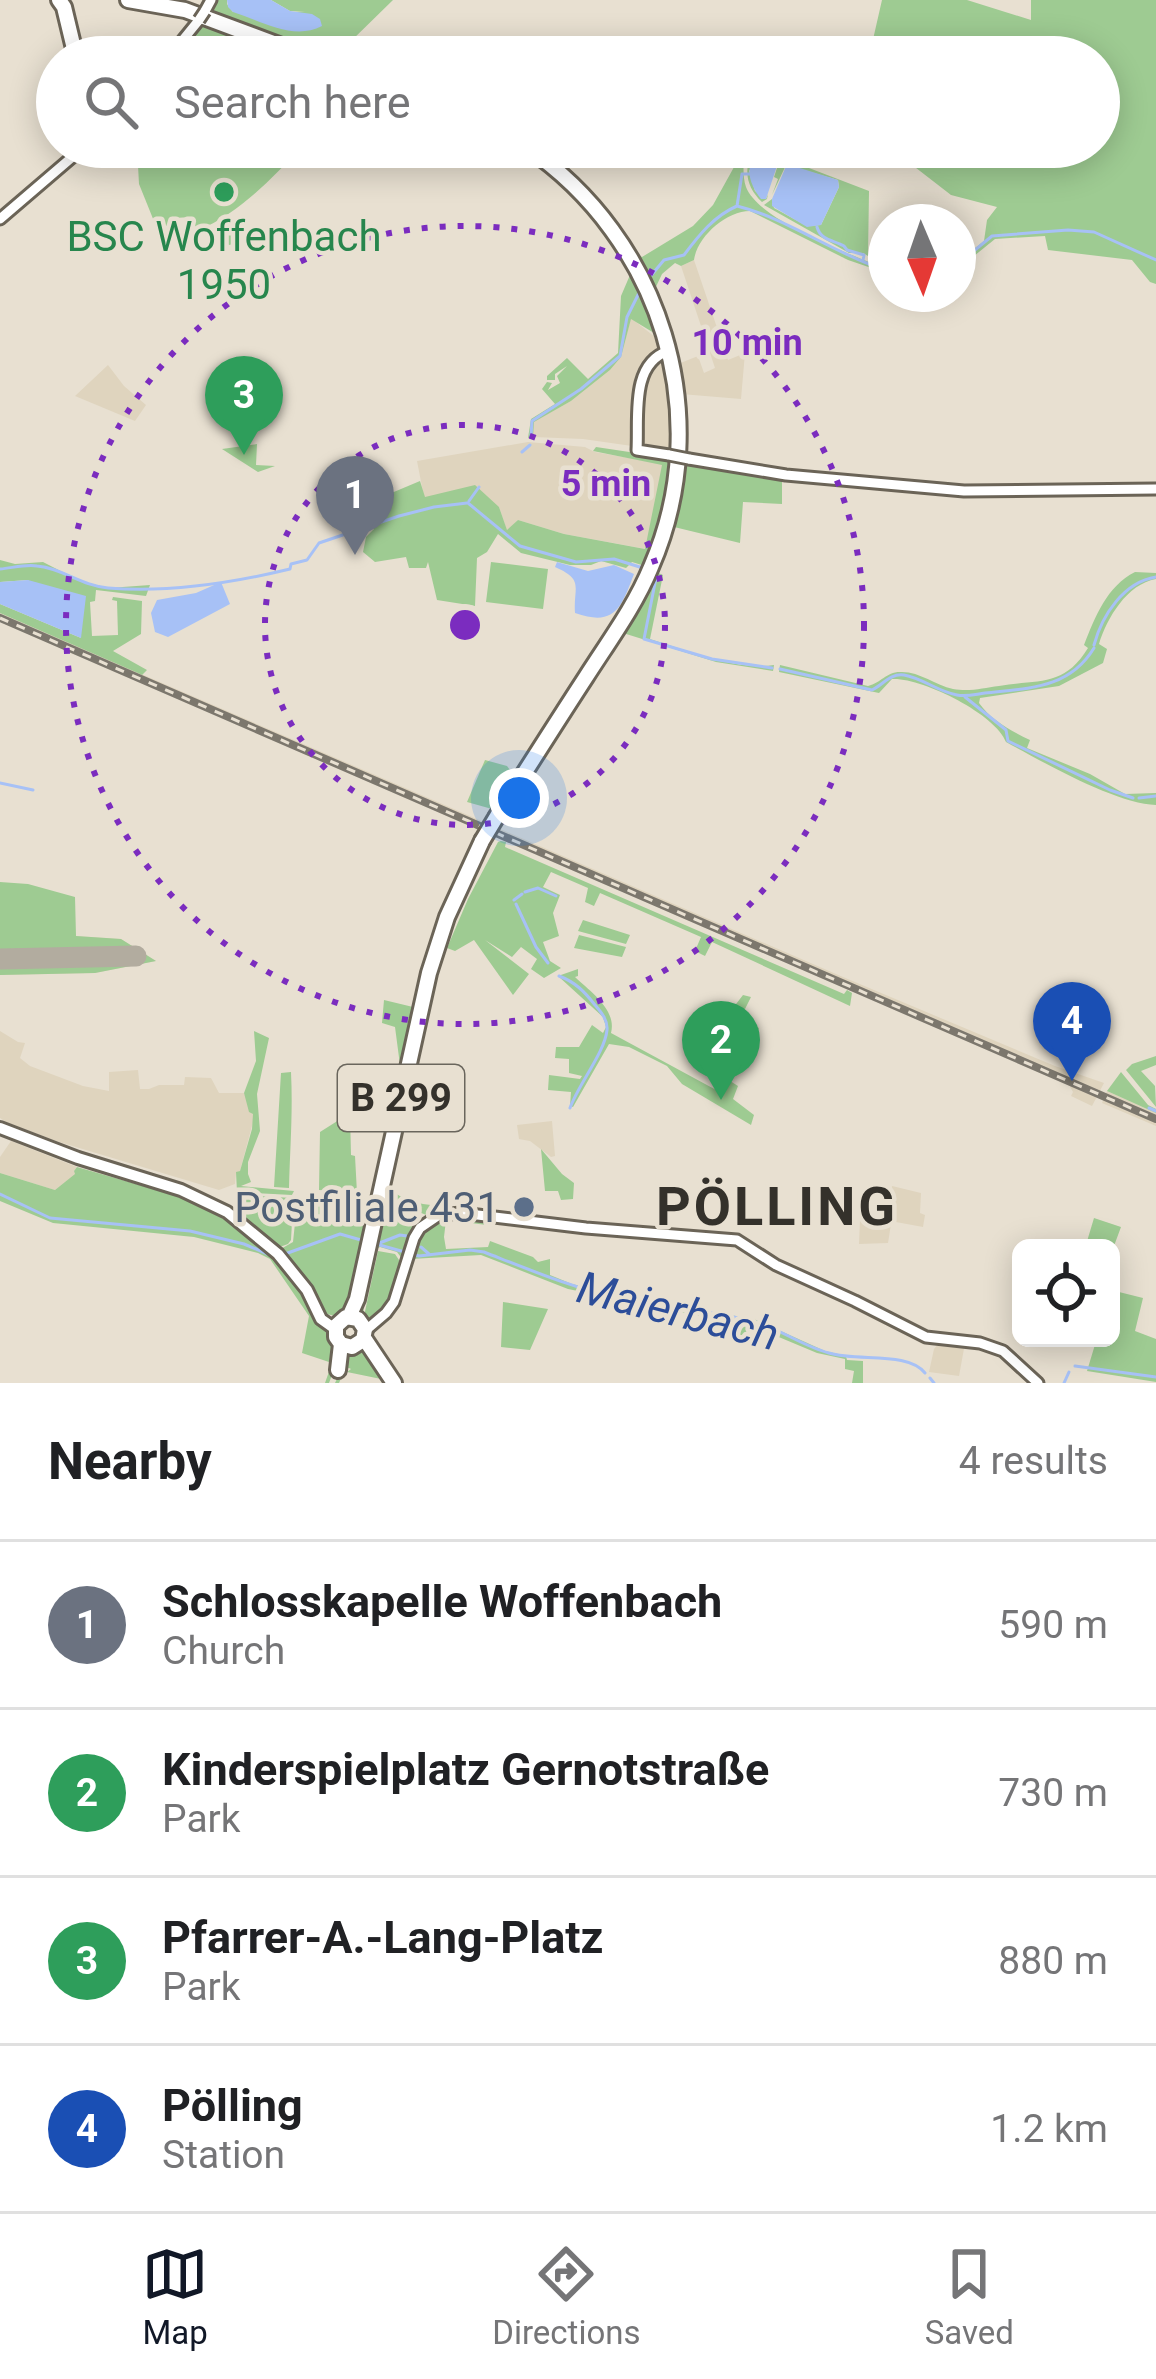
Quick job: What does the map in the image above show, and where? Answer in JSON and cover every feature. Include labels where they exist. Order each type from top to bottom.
[{"type":"main road","points":[[128,0],[185,10],[255,36]]},
{"type":"main road","points":[[64,4],[71,36]]},
{"type":"main road","name":"B 299","points":[[334,1376],[354,1330],[429,973],[455,896],[497,816],[622,622],[655,557],[673,498],[678,404],[663,355],[664,331],[643,279],[610,226],[552,168]]},
{"type":"main road","points":[[0,1128],[200,1197],[234,1216],[284,1260],[325,1323],[354,1330],[394,1383]]},
{"type":"street","points":[[185,36],[205,10]]},
{"type":"street","points":[[0,219],[60,168]]},
{"type":"street","points":[[663,355],[645,368],[641,378],[637,450],[805,477],[964,491],[1156,489]]},
{"type":"street","points":[[354,1330],[394,1302],[416,1234],[439,1215],[453,1213],[733,1239],[776,1265],[926,1337],[980,1342],[1004,1351],[1039,1383]]},
{"type":"shaded area","points":[[694,260],[728,360],[745,353],[741,399],[681,394],[678,364],[698,356],[704,373],[715,368],[681,266]]},
{"type":"shaded area","points":[[631,318],[660,341],[670,381],[674,452],[533,437],[533,422],[571,401],[621,357]]},
{"type":"shaded area","points":[[108,365],[146,405],[135,421],[75,396]]},
{"type":"shaded area","points":[[528,442],[585,447],[663,464],[646,549],[518,520],[507,531],[499,507],[424,497],[417,461]]},
{"type":"shaded area","points":[[0,613],[843,977],[1104,1083],[1092,1106],[1071,1096],[1068,1083],[30,633],[0,619]]},
{"type":"shaded area","points":[[0,931],[121,939],[156,961],[95,973],[0,975]]},
{"type":"shaded area","points":[[0,1031],[25,1043],[20,1058],[30,1066],[83,1086],[109,1091],[109,1072],[138,1070],[140,1089],[184,1085],[185,1077],[211,1078],[219,1093],[244,1093],[253,1122],[235,1184],[219,1190],[6,1122],[0,1118]]},
{"type":"shaded area","points":[[1107,1091],[1156,1113],[1156,1126],[1102,1103]]},
{"type":"shaded area","points":[[552,1121],[555,1156],[519,1139],[517,1125]]},
{"type":"shaded area","points":[[11,1141],[77,1167],[76,1174],[55,1190],[0,1173],[0,1157]]},
{"type":"shaded area","points":[[892,1186],[921,1193],[923,1227],[885,1220]]},
{"type":"shaded area","points":[[860,1220],[891,1224],[888,1243],[859,1244]]},
{"type":"shaded area","points":[[939,1343],[965,1343],[959,1376],[929,1372]]},
{"type":"green space","points":[[215,0],[227,0],[233,12],[305,12],[290,11],[271,0],[393,0],[356,36],[264,36],[207,15]]},
{"type":"green space","points":[[882,0],[967,0],[1031,20],[1031,0],[1156,0],[1156,284],[1132,260],[1048,250],[1045,236],[995,239],[976,254],[987,220],[997,207],[951,195],[916,168],[1120,168],[1120,36],[874,36]]},
{"type":"green space","points":[[203,20],[244,36],[194,36]]},
{"type":"green space","points":[[138,168],[281,168],[254,195],[197,231],[192,217],[174,218],[176,226],[170,229],[175,242],[164,246],[139,184]]},
{"type":"green space","points":[[733,168],[744,168],[746,187],[769,212],[868,261],[868,267],[750,211],[741,212],[714,227],[694,260],[681,266],[675,263],[662,274],[653,293],[597,205],[600,202],[642,257],[693,226],[713,205]]},
{"type":"green space","points":[[748,168],[755,191],[766,199],[768,194],[767,199],[762,202],[752,189]]},
{"type":"green space","points":[[796,168],[809,168],[869,191],[868,256],[849,253],[764,205],[772,199],[774,208],[807,226],[821,225],[838,180]]},
{"type":"green space","points":[[237,217],[249,239],[216,246],[207,232]]},
{"type":"green space","points":[[633,268],[659,336],[631,319],[621,357],[610,370],[534,422],[533,437],[528,438],[531,419],[555,404],[542,389],[547,382],[552,383],[548,390],[560,383],[557,376],[567,366],[555,374],[555,380],[547,376],[567,358],[588,379],[618,353],[621,296]]},
{"type":"green space","points":[[257,444],[256,465],[275,466],[258,472],[222,449]]},
{"type":"green space","points":[[596,447],[676,459],[671,498],[648,567],[632,562],[626,568],[601,561],[570,565],[521,553],[498,534],[477,558],[475,606],[437,600],[428,562],[426,568],[409,568],[406,557],[375,562],[363,552],[366,537],[374,529],[370,502],[420,481],[425,497],[475,485],[499,507],[507,530],[518,520],[645,549],[662,465],[593,451]]},
{"type":"green space","points":[[681,460],[782,479],[782,504],[743,502],[740,543],[670,526]]},
{"type":"green space","points":[[0,560],[43,562],[80,581],[109,588],[150,585],[146,596],[96,590],[95,601],[90,602],[92,636],[118,635],[113,597],[142,601],[141,634],[113,651],[147,670],[142,675],[0,613],[0,604],[81,638],[28,580],[0,582]]},
{"type":"green space","points":[[491,562],[548,569],[543,609],[486,602]]},
{"type":"green space","points":[[654,571],[663,575],[650,639],[728,662],[774,665],[773,671],[716,662],[623,633]]},
{"type":"green space","points":[[1135,572],[1156,573],[1156,579],[1127,595],[1113,613],[1099,644],[1107,649],[1103,663],[1059,686],[980,698],[979,703],[995,720],[1030,740],[1027,748],[1125,794],[1156,793],[1156,805],[1121,798],[1059,770],[1006,742],[973,709],[921,684],[892,679],[879,693],[779,672],[780,665],[868,686],[907,672],[965,690],[1050,679],[1079,661],[1103,603]]},
{"type":"green space","points":[[485,760],[507,766],[513,774],[492,809],[467,802]]},
{"type":"green space","points":[[501,841],[506,842],[505,847],[844,994],[847,990],[852,993],[850,1006],[712,942],[705,956],[695,951],[701,937],[600,893],[594,906],[585,902],[588,888],[551,872],[543,887],[560,895],[553,913],[559,936],[543,942],[550,961],[561,968],[544,978],[531,969],[537,959],[521,947],[512,957],[485,940],[529,974],[513,995],[474,940],[455,951],[447,948]]},
{"type":"green space","points":[[0,882],[75,897],[76,936],[121,939],[156,961],[95,973],[0,975],[0,962],[142,958],[135,953],[0,956]]},
{"type":"green space","points":[[583,920],[630,935],[626,944],[578,931]]},
{"type":"green space","points":[[579,935],[626,947],[622,957],[574,948]]},
{"type":"green space","points":[[578,969],[575,977],[606,1009],[611,1033],[718,1091],[727,1079],[738,1086],[733,1099],[754,1115],[751,1125],[682,1084],[667,1066],[629,1047],[609,1044],[573,1107],[571,1092],[548,1090],[549,1075],[582,1076],[569,1073],[569,1059],[555,1058],[556,1047],[579,1047],[592,1025],[603,1033],[606,1027],[603,1017],[558,976]]},
{"type":"green space","points":[[743,995],[751,997],[745,1009],[738,1008],[720,1040],[707,1035],[723,1004],[733,1008]]},
{"type":"green space","points":[[384,1000],[413,1007],[400,1065],[395,1027],[382,1023]]},
{"type":"green space","points":[[753,1025],[759,1028],[756,1038],[736,1067],[725,1060]]},
{"type":"green space","points":[[254,1031],[269,1038],[257,1094],[260,1131],[248,1162],[251,1182],[241,1186],[294,1191],[292,1195],[237,1192],[236,1172],[252,1129],[253,1114],[244,1093],[256,1061]]},
{"type":"green space","points":[[1156,1056],[1156,1065],[1141,1071],[1155,1086],[1156,1107],[1126,1070]]},
{"type":"green space","points":[[291,1072],[289,1188],[274,1187],[281,1073]]},
{"type":"green space","points":[[1121,1072],[1156,1109],[1156,1113],[1107,1091]]},
{"type":"green space","points":[[350,1113],[357,1193],[319,1190],[320,1132]]},
{"type":"green space","points":[[13,1139],[188,1196],[237,1222],[281,1262],[328,1328],[335,1356],[329,1383],[325,1383],[332,1363],[302,1353],[309,1316],[270,1259],[194,1237],[53,1223],[0,1201],[0,1173],[55,1190],[77,1167],[160,1191]]},
{"type":"green space","points":[[541,1149],[574,1183],[573,1199],[561,1200],[558,1191],[545,1191]]},
{"type":"green space","points":[[389,1181],[392,1191],[406,1200],[527,1217],[443,1211],[429,1216],[416,1211],[422,1221],[403,1260],[397,1252],[376,1249],[364,1316],[378,1251],[395,1254],[403,1266],[387,1306],[366,1320],[360,1309],[382,1205],[424,1208],[382,1203]]},
{"type":"green space","points":[[238,1198],[292,1198],[274,1201],[293,1204],[288,1244],[277,1248],[237,1214]]},
{"type":"green space","points":[[298,1198],[375,1205],[350,1308],[338,1317],[324,1313],[279,1250],[293,1242],[297,1204],[364,1211],[368,1216],[356,1275],[370,1212],[355,1207],[296,1202]]},
{"type":"green space","points":[[456,1216],[520,1224],[446,1220],[446,1249],[488,1247],[490,1241],[538,1262],[550,1259],[550,1275],[572,1284],[754,1319],[846,1356],[847,1360],[863,1361],[863,1383],[852,1383],[854,1371],[845,1369],[845,1359],[817,1353],[750,1325],[744,1337],[723,1333],[726,1321],[568,1289],[481,1255],[411,1259],[426,1229],[437,1220]]},
{"type":"green space","points":[[1094,1218],[1121,1227],[1117,1239],[1088,1239]]},
{"type":"green space","points":[[1120,1292],[1143,1298],[1135,1331],[1156,1339],[1156,1382],[1087,1371],[1094,1347],[1120,1347]]},
{"type":"green space","points":[[503,1302],[548,1309],[530,1350],[501,1347]]},
{"type":"green space","points":[[358,1349],[366,1352],[390,1383],[378,1374],[381,1379],[347,1372],[349,1368],[335,1383],[349,1354]]},
{"type":"water","points":[[227,0],[271,0],[290,11],[312,14],[322,26],[300,31],[277,28],[233,12]]},
{"type":"water","points":[[751,168],[776,168],[766,199],[757,193]]},
{"type":"water","points":[[785,168],[838,180],[821,225],[807,227],[772,206]]},
{"type":"water","points":[[557,562],[588,571],[614,565],[634,574],[615,612],[588,617],[575,613],[574,580],[555,567]]},
{"type":"water","points":[[28,580],[86,596],[81,638],[0,604],[0,582]]},
{"type":"water","points":[[221,582],[230,604],[168,637],[155,632],[151,613],[157,600],[196,593]]},
{"type":"waterway","points":[[737,206],[742,174],[752,174]]},
{"type":"waterway","points":[[649,278],[664,260],[684,255],[701,233],[737,206],[868,264]]},
{"type":"waterway","points":[[817,227],[825,238],[864,255],[863,260]]},
{"type":"waterway","points":[[976,249],[992,236],[1068,230],[1094,232],[1156,260]]},
{"type":"waterway","points":[[531,436],[532,421],[620,356],[627,317],[639,293]]},
{"type":"waterway","points":[[522,452],[530,445]]},
{"type":"waterway","points":[[469,501],[479,487]]},
{"type":"waterway","points":[[0,569],[46,567],[108,588],[223,582],[290,569],[291,564],[307,560],[319,543],[399,516],[467,503]]},
{"type":"waterway","points":[[468,503],[520,546],[576,562],[614,559],[643,568]]},
{"type":"waterway","points":[[654,576],[644,639],[712,659],[772,668]]},
{"type":"waterway","points":[[1094,645],[1103,622],[1124,593],[1156,577]]},
{"type":"waterway","points":[[780,669],[872,690],[904,675],[968,696],[1047,684],[1073,672],[1094,648]]},
{"type":"waterway","points":[[965,697],[1006,730],[1008,741],[1133,798]]},
{"type":"waterway","points":[[0,783],[33,790]]},
{"type":"waterway","points":[[1139,798],[1156,796]]},
{"type":"waterway","points":[[525,892],[538,888],[556,896]]},
{"type":"waterway","points":[[514,900],[522,894]]},
{"type":"waterway","points":[[516,904],[548,963]]},
{"type":"waterway","points":[[559,976],[587,995],[607,1026],[602,1048],[570,1108]]},
{"type":"waterway","points":[[1149,1108],[1156,1111]]},
{"type":"waterway","name":"Maierbach","points":[[0,1194],[50,1218],[190,1231],[270,1255]]},
{"type":"waterway","name":"Maierbach","points":[[285,1254],[340,1234],[361,1240]]},
{"type":"waterway","name":"Maierbach","points":[[377,1244],[407,1236]]},
{"type":"waterway","name":"Maierbach","points":[[376,1244],[419,1256],[484,1252],[588,1290],[752,1321],[829,1353],[895,1359],[925,1373]]},
{"type":"waterway","name":"Maierbach","points":[[421,1247],[429,1254]]},
{"type":"waterway","points":[[1075,1366],[1156,1377]]},
{"type":"waterway","points":[[1064,1383],[1069,1372]]},
{"type":"waterway","name":"Maierbach","points":[[930,1378],[934,1383]]},
{"type":"runway","points":[[0,959],[136,956]]},
{"type":"railway","points":[[0,618],[1156,1119]]},
{"type":"place","name":"BSC Woffenbach 1950","points":[[224,192]]},
{"type":"place","name":"Pfarrer-A.-Lang-Platz","points":[[244,455]]},
{"type":"place","name":"Schlosskapelle Woffenbach","points":[[355,555]]},
{"type":"place","name":"Pölling","points":[[1072,1081]]},
{"type":"place","name":"Kinderspielplatz Gernotstraße","points":[[721,1100]]},
{"type":"place","name":"Postfiliale 431","points":[[524,1207]]},
{"type":"district","name":"PÖLLING","points":[[777,1206]]}]
